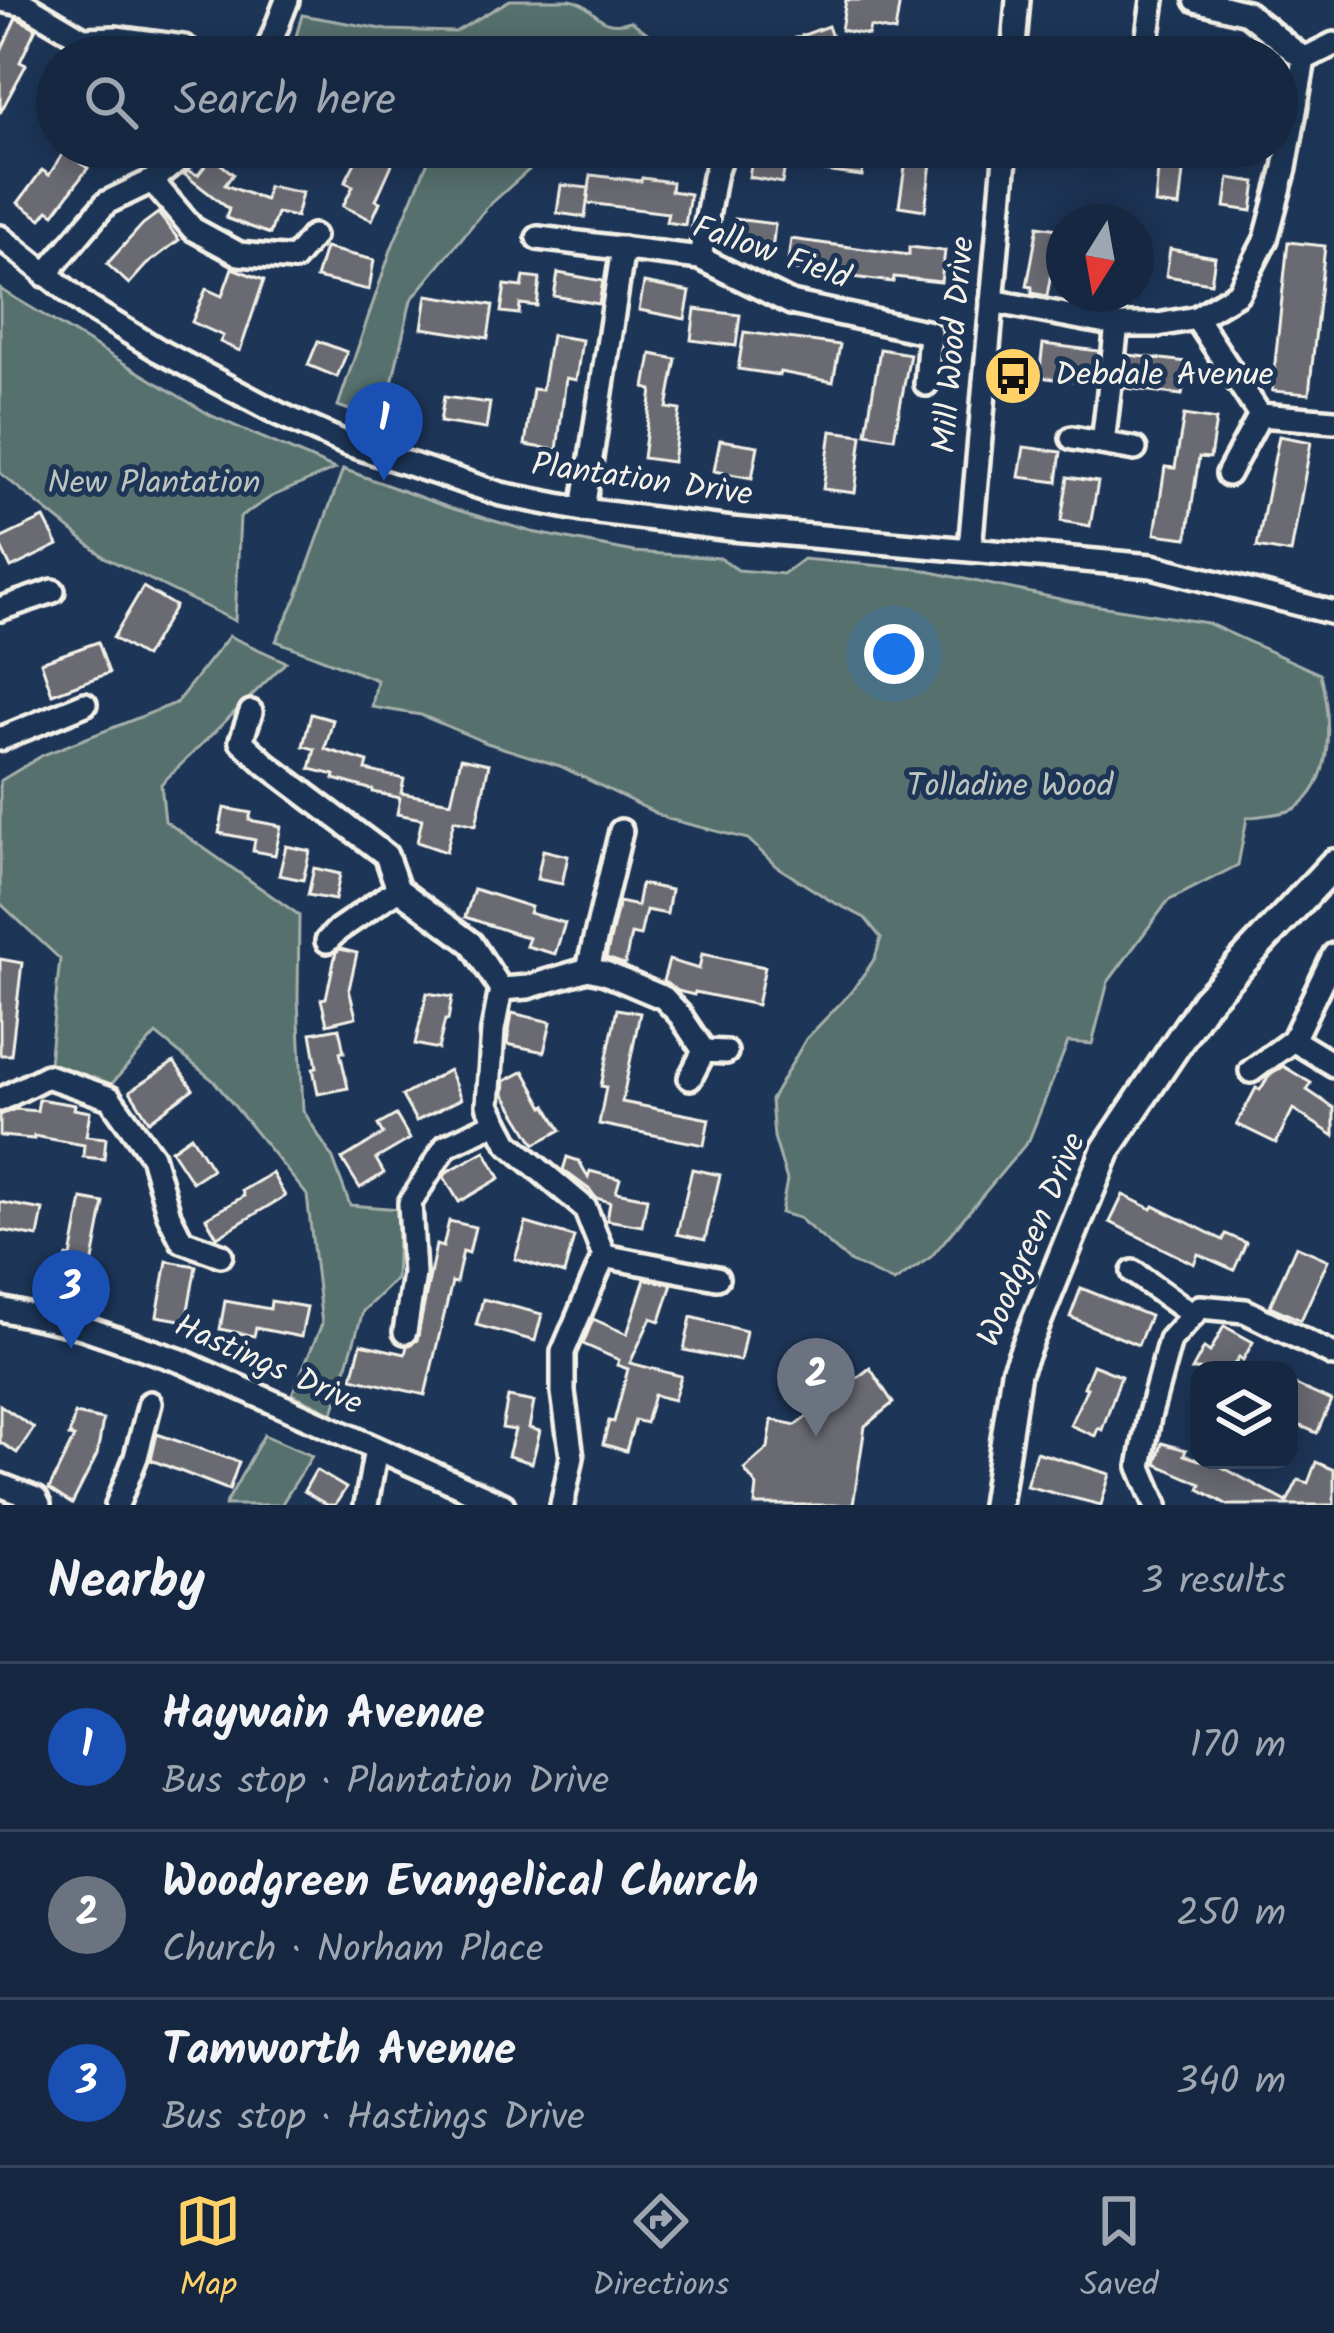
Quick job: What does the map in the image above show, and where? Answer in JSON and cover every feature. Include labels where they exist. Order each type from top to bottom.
[{"type":"main road","name":"Woodgreen Drive","points":[[996,1505],[1016,1372],[1106,1150],[1205,1002],[1334,863]]},
{"type":"street","points":[[1,0],[26,5],[76,36]]},
{"type":"street","points":[[273,36],[287,0]]},
{"type":"street","points":[[1015,36],[1018,0]]},
{"type":"street","points":[[1148,36],[1153,0]]},
{"type":"street","points":[[1196,0],[1247,13],[1276,36]]},
{"type":"street","points":[[1298,80],[1304,59],[1334,44]]},
{"type":"street","points":[[1298,54],[1304,59]]},
{"type":"street","points":[[45,275],[106,203],[168,168]]},
{"type":"street","points":[[700,258],[717,168]]},
{"type":"street","name":"Mill Wood Drive","points":[[970,549],[1004,168]]},
{"type":"street","points":[[992,301],[1117,325],[1158,325],[1196,318],[1238,293],[1266,239],[1285,168]]},
{"type":"street","points":[[152,181],[193,229],[238,254],[295,259],[313,236]]},
{"type":"street","name":"Plantation Drive","points":[[0,237],[89,308],[279,414],[345,443],[501,494],[731,529],[1152,566],[1334,613]]},
{"type":"street","name":"Fallow Field","points":[[538,238],[700,258],[791,303],[930,333],[926,384]]},
{"type":"street","points":[[583,510],[623,248]]},
{"type":"street","points":[[1196,318],[1260,415]]},
{"type":"street","points":[[1103,442],[1117,325]]},
{"type":"street","points":[[1260,415],[1334,421]]},
{"type":"street","points":[[1228,474],[1260,415]]},
{"type":"street","points":[[1072,438],[1136,448]]},
{"type":"street","points":[[0,608],[52,591]]},
{"type":"street","points":[[0,739],[85,704]]},
{"type":"street","points":[[251,712],[242,741],[386,855],[398,889],[471,943],[501,989],[488,1105],[508,1143],[585,1208],[604,1256],[563,1352],[572,1457],[562,1505]]},
{"type":"street","points":[[587,969],[621,832]]},
{"type":"street","points":[[327,941],[398,889]]},
{"type":"street","points":[[1251,1071],[1293,1040],[1334,955]]},
{"type":"street","points":[[501,989],[528,987],[587,969],[664,998],[715,1051],[690,1078]]},
{"type":"street","points":[[1293,1040],[1334,1065]]},
{"type":"street","points":[[0,1100],[47,1076],[110,1098],[152,1156],[169,1215],[182,1241],[221,1255]]},
{"type":"street","points":[[405,1332],[414,1274],[410,1203],[446,1146],[497,1122]]},
{"type":"street","points":[[604,1256],[717,1277]]},
{"type":"street","points":[[1133,1272],[1193,1315]]},
{"type":"street","points":[[1156,1505],[1139,1467],[1169,1340],[1200,1307],[1245,1311],[1334,1354]]},
{"type":"street","name":"Hastings Drive","points":[[0,1309],[82,1327],[181,1361],[503,1505]]},
{"type":"street","points":[[117,1505],[150,1403]]},
{"type":"street","points":[[366,1505],[376,1449]]},
{"type":"street","points":[[0,1484],[39,1505]]},
{"type":"green space","points":[[510,0],[570,0],[610,23],[631,21],[652,36],[296,36],[302,15],[387,30],[455,32]]},
{"type":"green space","points":[[425,168],[531,168],[488,206],[411,300],[383,422],[338,406],[392,247]]},
{"type":"green space","name":"New Plantation","points":[[0,289],[212,416],[335,469],[271,497],[240,517],[235,621],[104,557],[0,473]]},
{"type":"green space","name":"Tolladine Wood","points":[[343,469],[532,532],[634,552],[720,558],[738,570],[783,574],[803,559],[917,569],[1074,602],[1207,623],[1320,674],[1328,731],[1323,768],[1317,784],[1294,809],[1247,818],[1238,865],[1168,901],[1108,982],[1092,1044],[1068,1042],[1029,1140],[931,1257],[894,1282],[849,1261],[799,1218],[781,1213],[787,1180],[774,1137],[771,1100],[806,1039],[851,992],[875,958],[881,938],[865,918],[776,866],[748,839],[668,819],[560,766],[421,715],[372,707],[377,680],[276,641]]},
{"type":"green space","points":[[229,636],[286,662],[161,784],[165,821],[299,915],[303,1110],[333,1159],[350,1205],[399,1209],[396,1279],[363,1311],[333,1413],[292,1394],[322,1324],[307,1195],[214,1081],[156,1034],[108,1088],[49,1063],[60,959],[0,903],[0,781],[43,755],[176,703]]},
{"type":"green space","points":[[264,1435],[312,1456],[281,1505],[225,1505]]},
{"type":"building","points":[[846,0],[900,0],[895,32],[870,27],[868,35],[841,30]]},
{"type":"building","points":[[16,18],[36,28],[20,62],[26,65],[0,113],[0,53]]},
{"type":"building","points":[[828,26],[832,36],[801,36]]},
{"type":"building","points":[[54,168],[88,168],[54,214],[48,210],[41,219],[18,203],[42,170],[49,175]]},
{"type":"building","points":[[203,168],[226,168],[233,174],[225,185],[265,200],[268,186],[302,193],[296,217],[277,213],[270,234],[226,218],[229,209],[184,174],[198,175]]},
{"type":"building","points":[[352,168],[390,168],[372,220],[343,206],[353,186],[345,182]]},
{"type":"building","points":[[750,168],[784,168],[782,183],[749,177]]},
{"type":"building","points":[[824,168],[863,168],[862,176]]},
{"type":"building","points":[[905,168],[930,168],[925,210],[899,206]]},
{"type":"building","points":[[1158,168],[1184,168],[1179,207],[1155,204]]},
{"type":"building","points":[[591,175],[672,182],[671,191],[690,194],[685,225],[666,222],[668,213],[587,203]]},
{"type":"building","points":[[1229,178],[1256,182],[1252,211],[1225,207]]},
{"type":"building","points":[[561,185],[589,188],[585,217],[557,213]]},
{"type":"building","points":[[158,213],[179,240],[129,284],[107,264]]},
{"type":"building","points":[[735,219],[775,224],[772,252],[732,248]]},
{"type":"building","points":[[1038,226],[1046,227],[1046,296],[1032,293],[1027,286]]},
{"type":"building","points":[[791,239],[909,255],[909,247],[945,251],[941,282],[894,277],[893,282],[787,269]]},
{"type":"building","points":[[1288,242],[1325,246],[1309,394],[1272,391]]},
{"type":"building","points":[[325,248],[374,260],[369,290],[316,278]]},
{"type":"building","points":[[1170,249],[1215,257],[1211,283],[1166,276]]},
{"type":"building","points":[[232,268],[264,280],[240,351],[220,342],[223,336],[192,322],[206,289],[222,296]]},
{"type":"building","points":[[558,273],[603,281],[599,304],[554,296]]},
{"type":"building","points":[[524,277],[540,279],[537,306],[520,304],[519,314],[501,312],[505,285],[522,287]]},
{"type":"building","points":[[644,283],[690,292],[685,319],[639,310]]},
{"type":"building","points":[[427,295],[493,305],[488,338],[422,328]]},
{"type":"building","points":[[695,309],[740,315],[736,346],[691,340]]},
{"type":"building","points":[[744,332],[840,345],[833,382],[738,369]]},
{"type":"building","points":[[551,335],[582,340],[576,380],[566,378],[557,450],[525,445],[533,389],[542,390]]},
{"type":"building","points":[[318,341],[347,352],[337,377],[308,365]]},
{"type":"building","points":[[1043,344],[1099,351],[1095,384],[1039,377]]},
{"type":"building","points":[[880,349],[910,354],[894,438],[866,433]]},
{"type":"building","points":[[651,354],[676,359],[667,408],[680,410],[673,462],[643,458],[652,390],[645,388]]},
{"type":"building","points":[[1129,355],[1187,362],[1182,395],[1125,388]]},
{"type":"building","points":[[444,397],[490,403],[486,429],[440,422]]},
{"type":"building","points":[[1184,415],[1216,420],[1210,458],[1199,457],[1187,538],[1155,534],[1165,467],[1175,468]]},
{"type":"building","points":[[831,431],[862,435],[855,493],[823,489]]},
{"type":"building","points":[[1279,436],[1311,442],[1291,553],[1257,547]]},
{"type":"building","points":[[720,440],[758,446],[752,478],[714,471]]},
{"type":"building","points":[[1024,447],[1061,452],[1057,482],[1019,477]]},
{"type":"building","points":[[1068,477],[1098,482],[1090,526],[1061,521]]},
{"type":"building","points":[[44,518],[58,545],[11,568],[0,539]]},
{"type":"building","points":[[143,587],[175,606],[145,657],[113,638]]},
{"type":"building","points":[[98,642],[109,673],[52,694],[41,662]]},
{"type":"building","points":[[311,714],[333,720],[325,749],[368,762],[366,770],[404,779],[401,793],[451,802],[461,758],[489,764],[476,825],[454,820],[446,852],[417,842],[422,819],[397,814],[400,798],[310,769],[315,749],[303,746]]},
{"type":"building","points":[[224,808],[251,813],[249,820],[281,826],[275,855],[253,851],[255,840],[219,833]]},
{"type":"building","points":[[286,846],[310,851],[303,880],[279,875]]},
{"type":"building","points":[[543,850],[568,856],[562,884],[537,879]]},
{"type":"building","points":[[314,868],[340,874],[335,900],[308,895]]},
{"type":"building","points":[[641,884],[671,890],[667,914],[646,910],[640,936],[631,934],[625,964],[606,958],[619,902],[637,906]]},
{"type":"building","points":[[474,889],[565,923],[555,954],[526,946],[529,938],[465,917]]},
{"type":"building","points":[[340,949],[357,953],[349,989],[356,1017],[327,1024],[321,999],[326,998]]},
{"type":"building","points":[[702,954],[765,967],[757,1005],[678,991],[663,981],[669,960],[699,969]]},
{"type":"building","points":[[0,959],[22,963],[11,1055],[0,1055]]},
{"type":"building","points":[[427,993],[452,997],[438,1049],[415,1044]]},
{"type":"building","points":[[617,1009],[640,1013],[622,1102],[709,1119],[704,1145],[599,1124],[606,1087],[601,1086]]},
{"type":"building","points":[[512,1013],[551,1022],[544,1052],[507,1044]]},
{"type":"building","points":[[339,1028],[348,1088],[318,1094],[311,1033]]},
{"type":"building","points":[[174,1062],[193,1089],[149,1121],[130,1091]]},
{"type":"building","points":[[1283,1066],[1311,1083],[1307,1090],[1334,1108],[1334,1136],[1293,1109],[1276,1143],[1237,1124],[1256,1088],[1260,1090]]},
{"type":"building","points":[[449,1070],[461,1099],[416,1121],[402,1096]]},
{"type":"building","points":[[524,1071],[561,1130],[535,1144],[504,1094],[505,1081]]},
{"type":"building","points":[[39,1099],[90,1112],[86,1136],[106,1138],[104,1159],[83,1157],[84,1145],[34,1136],[0,1136],[0,1115],[15,1109],[37,1111]]},
{"type":"building","points":[[396,1115],[410,1139],[376,1159],[384,1173],[360,1188],[342,1159],[383,1134],[378,1125]]},
{"type":"building","points":[[191,1136],[212,1169],[192,1182],[171,1150]]},
{"type":"building","points":[[485,1151],[500,1178],[459,1202],[444,1177]]},
{"type":"building","points":[[567,1157],[579,1161],[588,1177],[590,1171],[620,1179],[616,1192],[647,1198],[642,1226],[607,1220],[610,1202],[596,1198],[563,1170]]},
{"type":"building","points":[[692,1169],[720,1175],[705,1240],[677,1234]]},
{"type":"building","points":[[272,1173],[285,1196],[217,1237],[206,1218]]},
{"type":"building","points":[[1123,1195],[1223,1240],[1226,1234],[1246,1243],[1234,1270],[1198,1254],[1194,1264],[1110,1222]]},
{"type":"building","points":[[82,1199],[104,1203],[86,1297],[59,1291]]},
{"type":"building","points":[[0,1202],[43,1210],[38,1237],[0,1230]]},
{"type":"building","points":[[449,1221],[475,1227],[469,1253],[463,1251],[456,1283],[452,1282],[425,1395],[352,1378],[361,1344],[405,1354],[407,1346],[417,1340],[436,1245],[443,1247]]},
{"type":"building","points":[[526,1223],[574,1237],[564,1274],[515,1259]]},
{"type":"building","points":[[1296,1246],[1328,1260],[1301,1320],[1270,1306]]},
{"type":"building","points":[[167,1261],[196,1266],[186,1321],[157,1316]]},
{"type":"building","points":[[645,1279],[672,1284],[660,1321],[651,1318],[630,1363],[681,1376],[674,1400],[654,1395],[646,1423],[635,1420],[626,1451],[603,1444],[628,1369],[583,1344],[593,1319],[627,1334]]},
{"type":"building","points":[[1081,1288],[1150,1316],[1138,1345],[1070,1317]]},
{"type":"building","points":[[483,1299],[542,1314],[535,1341],[476,1325]]},
{"type":"building","points":[[225,1301],[270,1309],[271,1301],[307,1307],[301,1337],[256,1328],[254,1336],[220,1329]]},
{"type":"building","points":[[691,1317],[746,1331],[740,1361],[684,1350]]},
{"type":"building","points":[[1224,1326],[1253,1342],[1243,1360],[1197,1361],[1204,1348],[1210,1352]]},
{"type":"building","points":[[1093,1365],[1121,1376],[1102,1430],[1098,1428],[1095,1436],[1070,1425]]},
{"type":"building","points":[[870,1368],[893,1403],[865,1426],[853,1505],[755,1505],[757,1486],[744,1469],[768,1448],[772,1420],[796,1425]]},
{"type":"building","points":[[1298,1386],[1331,1401],[1317,1433],[1298,1425]]},
{"type":"building","points":[[508,1397],[534,1402],[529,1428],[540,1431],[532,1463],[508,1456],[515,1430],[502,1428]]},
{"type":"building","points":[[0,1405],[34,1428],[17,1453],[0,1442]]},
{"type":"building","points":[[75,1414],[103,1420],[97,1455],[72,1504],[49,1489],[74,1437],[69,1436]]},
{"type":"building","points":[[157,1434],[239,1462],[229,1490],[151,1460]]},
{"type":"building","points":[[1162,1443],[1186,1450],[1190,1469],[1226,1469],[1287,1502],[1298,1480],[1308,1483],[1316,1462],[1334,1470],[1334,1505],[1228,1505],[1199,1489],[1201,1484],[1156,1464]]},
{"type":"building","points":[[1036,1452],[1110,1474],[1101,1505],[1026,1486]]},
{"type":"building","points":[[316,1470],[346,1488],[335,1505],[304,1491]]},
{"type":"place","name":"Debdale Avenue","points":[[1013,376]]},
{"type":"place","name":"Haywain Avenue","points":[[384,481]]},
{"type":"place","name":"Tamworth Avenue","points":[[71,1349]]},
{"type":"place","name":"Woodgreen Evangelical Church","points":[[816,1437]]}]
